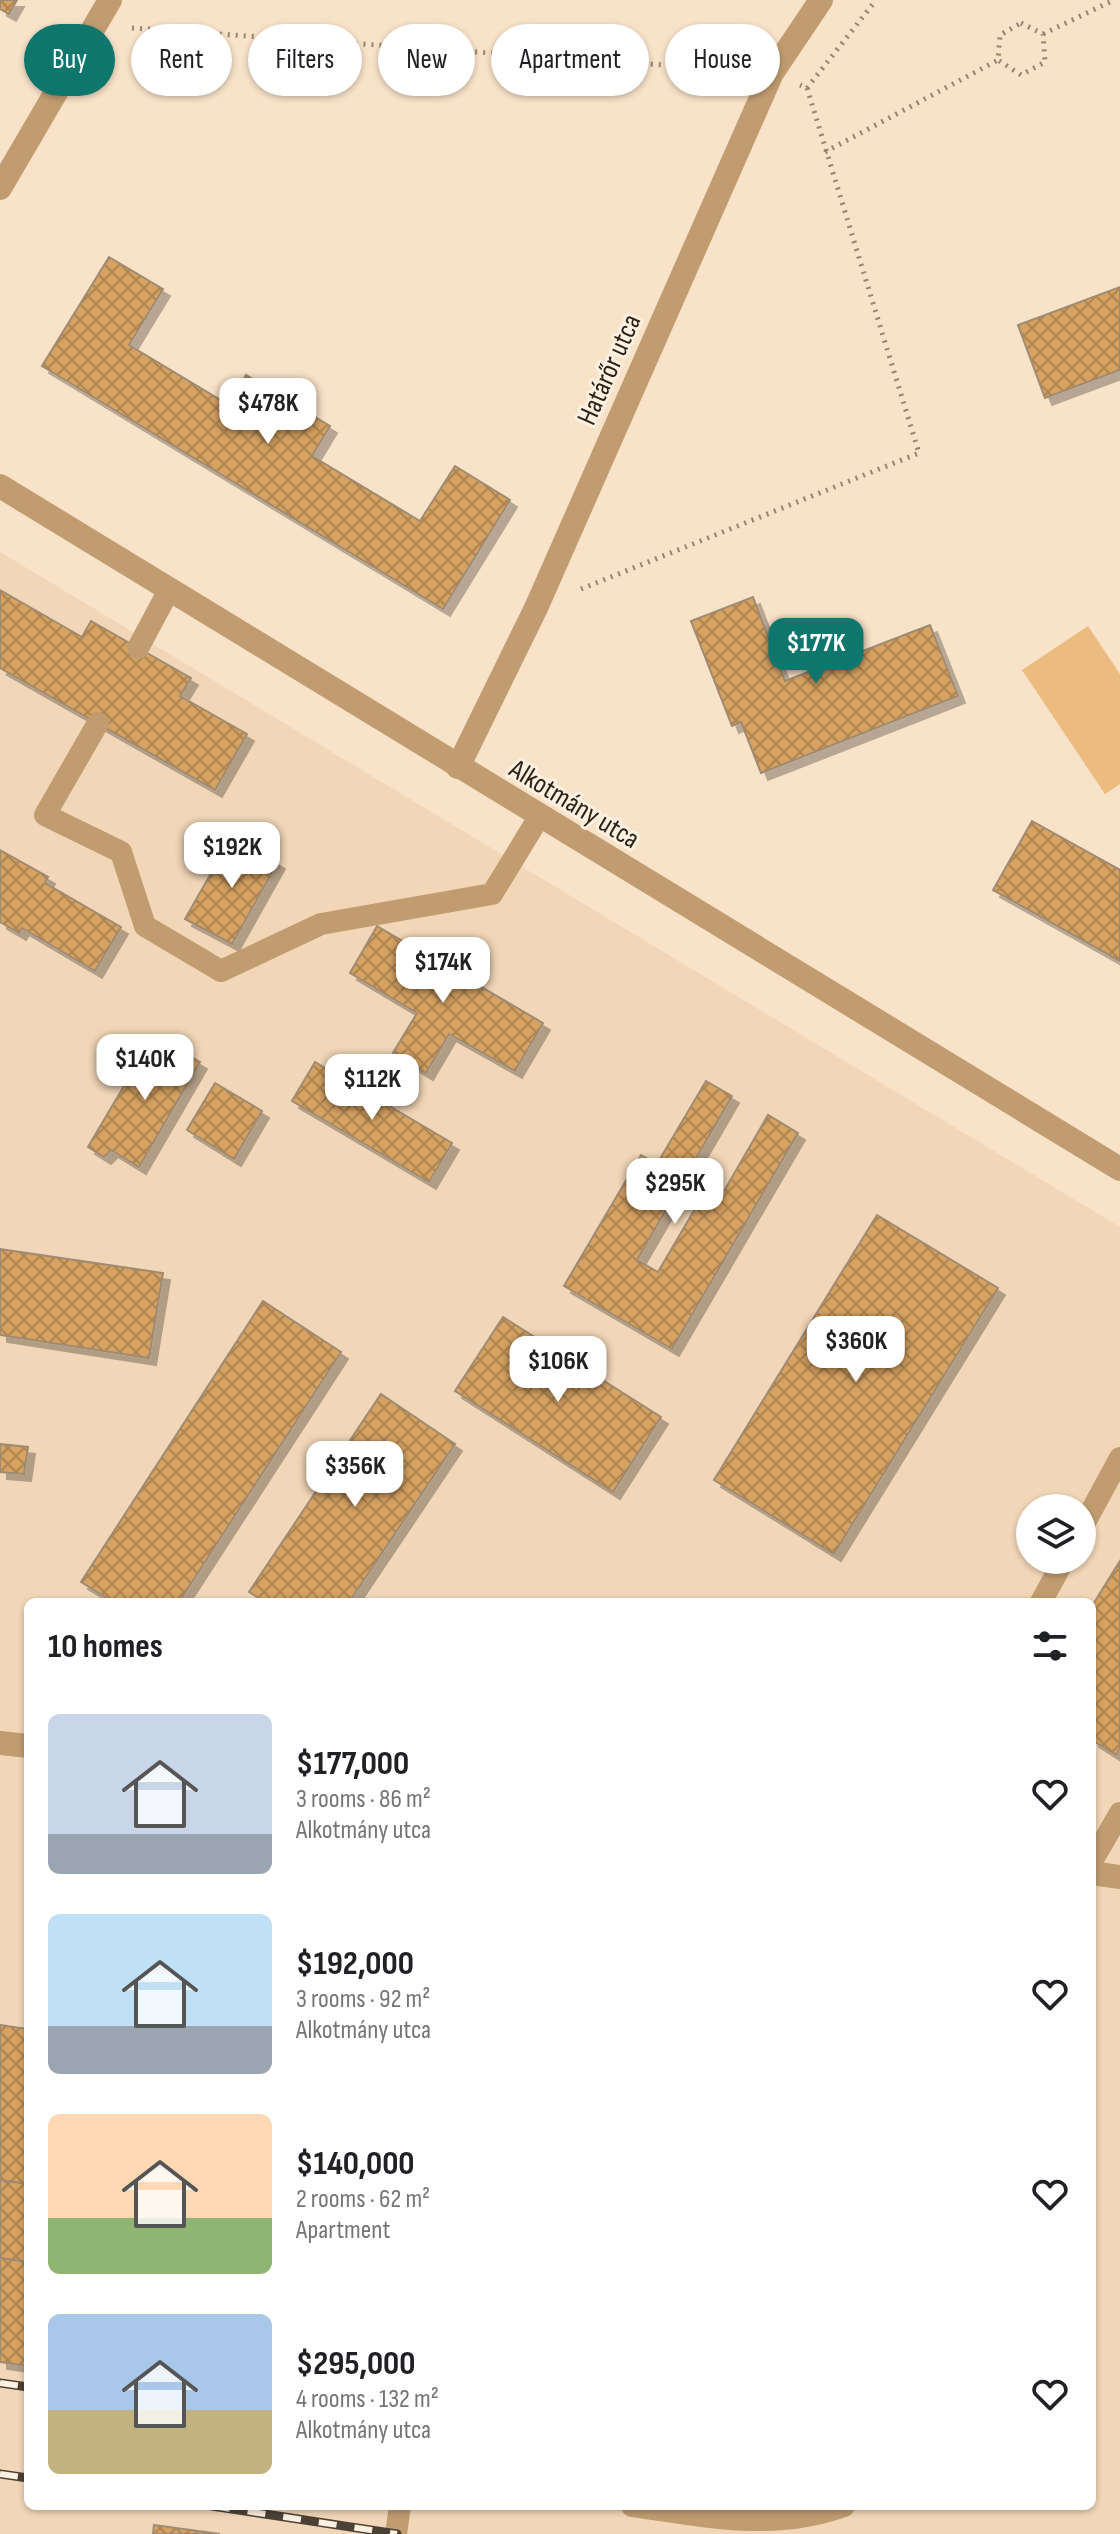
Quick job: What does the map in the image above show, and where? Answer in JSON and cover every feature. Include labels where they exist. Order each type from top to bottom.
[{"type":"street","points":[[97,24],[110,0]]},
{"type":"street","name":"Határőr utca","points":[[780,61],[821,0]]},
{"type":"street","points":[[0,188],[55,96]]},
{"type":"street","name":"Határőr utca","points":[[458,767],[536,608],[762,96]]},
{"type":"street","name":"Alkotmány utca","points":[[0,486],[1120,1169]]},
{"type":"street","points":[[0,1743],[24,1746]]},
{"type":"street","points":[[1096,1874],[1120,1877]]},
{"type":"lane","points":[[138,648],[169,590]]},
{"type":"lane","points":[[98,723],[45,815],[121,852],[145,926],[221,971],[321,924],[492,894],[539,817]]},
{"type":"lane","points":[[1096,1502],[1120,1458]]},
{"type":"lane","points":[[1043,1598],[1056,1574]]},
{"type":"lane","points":[[1096,1854],[1120,1813]]},
{"type":"lane","points":[[396,2534],[399,2510]]},
{"type":"lane","points":[[662,2510],[779,2522],[831,2510]]},
{"type":"path","points":[[807,88],[876,0]]},
{"type":"path","points":[[1043,34],[1114,0]]},
{"type":"path","points":[[998,60],[1000,35],[1010,29],[1021,23],[1043,34]]},
{"type":"path","points":[[115,27],[665,66]]},
{"type":"path","points":[[998,60],[1021,75],[1045,62],[1043,34]]},
{"type":"path","points":[[825,152],[998,60]]},
{"type":"path","points":[[780,76],[807,88]]},
{"type":"path","points":[[536,608],[919,453],[807,88]]},
{"type":"shaded area","points":[[0,552],[1120,1227],[1120,2534],[0,2534]]},
{"type":"shaded area","points":[[1088,626],[1120,674],[1120,784],[1105,794],[1022,670]]},
{"type":"building","points":[[0,0],[17,0],[9,14],[0,9]]},
{"type":"building","points":[[109,257],[163,289],[129,345],[229,405],[246,375],[330,426],[312,456],[420,521],[455,466],[510,500],[443,609],[42,366]]},
{"type":"building","points":[[1120,287],[1120,370],[1045,398],[1018,325]]},
{"type":"building","points":[[0,590],[82,637],[91,621],[191,678],[180,696],[247,734],[215,790],[0,668]]},
{"type":"building","points":[[753,597],[785,681],[930,625],[958,696],[761,773],[741,722],[732,726],[691,621]]},
{"type":"building","points":[[1032,821],[1120,870],[1120,961],[993,890]]},
{"type":"building","points":[[232,836],[278,862],[232,944],[185,919]]},
{"type":"building","points":[[0,850],[48,877],[45,883],[121,927],[95,971],[22,928],[19,933],[0,922]]},
{"type":"building","points":[[377,926],[543,1023],[515,1071],[449,1034],[426,1073],[393,1053],[417,1013],[350,973]]},
{"type":"building","points":[[154,1035],[200,1062],[139,1167],[111,1150],[104,1157],[88,1147]]},
{"type":"building","points":[[315,1062],[452,1143],[429,1182],[292,1101]]},
{"type":"building","points":[[706,1081],[732,1096],[637,1260],[658,1272],[706,1190],[720,1198],[768,1115],[798,1133],[672,1349],[564,1286],[641,1155],[657,1164]]},
{"type":"building","points":[[215,1083],[262,1111],[234,1159],[187,1130]]},
{"type":"building","points":[[877,1215],[998,1288],[834,1554],[714,1480]]},
{"type":"building","points":[[0,1249],[163,1273],[149,1358],[0,1335]]},
{"type":"building","points":[[263,1301],[341,1352],[182,1598],[107,1598],[81,1582]]},
{"type":"building","points":[[503,1317],[661,1417],[613,1492],[455,1391]]},
{"type":"building","points":[[381,1394],[455,1444],[352,1598],[259,1598],[249,1592]]},
{"type":"building","points":[[0,1444],[28,1447],[24,1474],[0,1472]]},
{"type":"building","points":[[1120,1561],[1120,1748],[1116,1755],[1096,1742],[1096,1600]]},
{"type":"building","points":[[0,2025],[24,2028],[24,2183],[0,2180]]},
{"type":"building","points":[[0,2180],[24,2183],[24,2261],[0,2258]]},
{"type":"building","points":[[0,2258],[24,2261],[24,2365],[0,2362]]},
{"type":"building","points":[[154,2525],[220,2534],[153,2534]]},
{"type":"railway","points":[[0,2383],[24,2386]]},
{"type":"railway","points":[[0,2474],[24,2477]]},
{"type":"railway","points":[[238,2510],[397,2534]]}]
